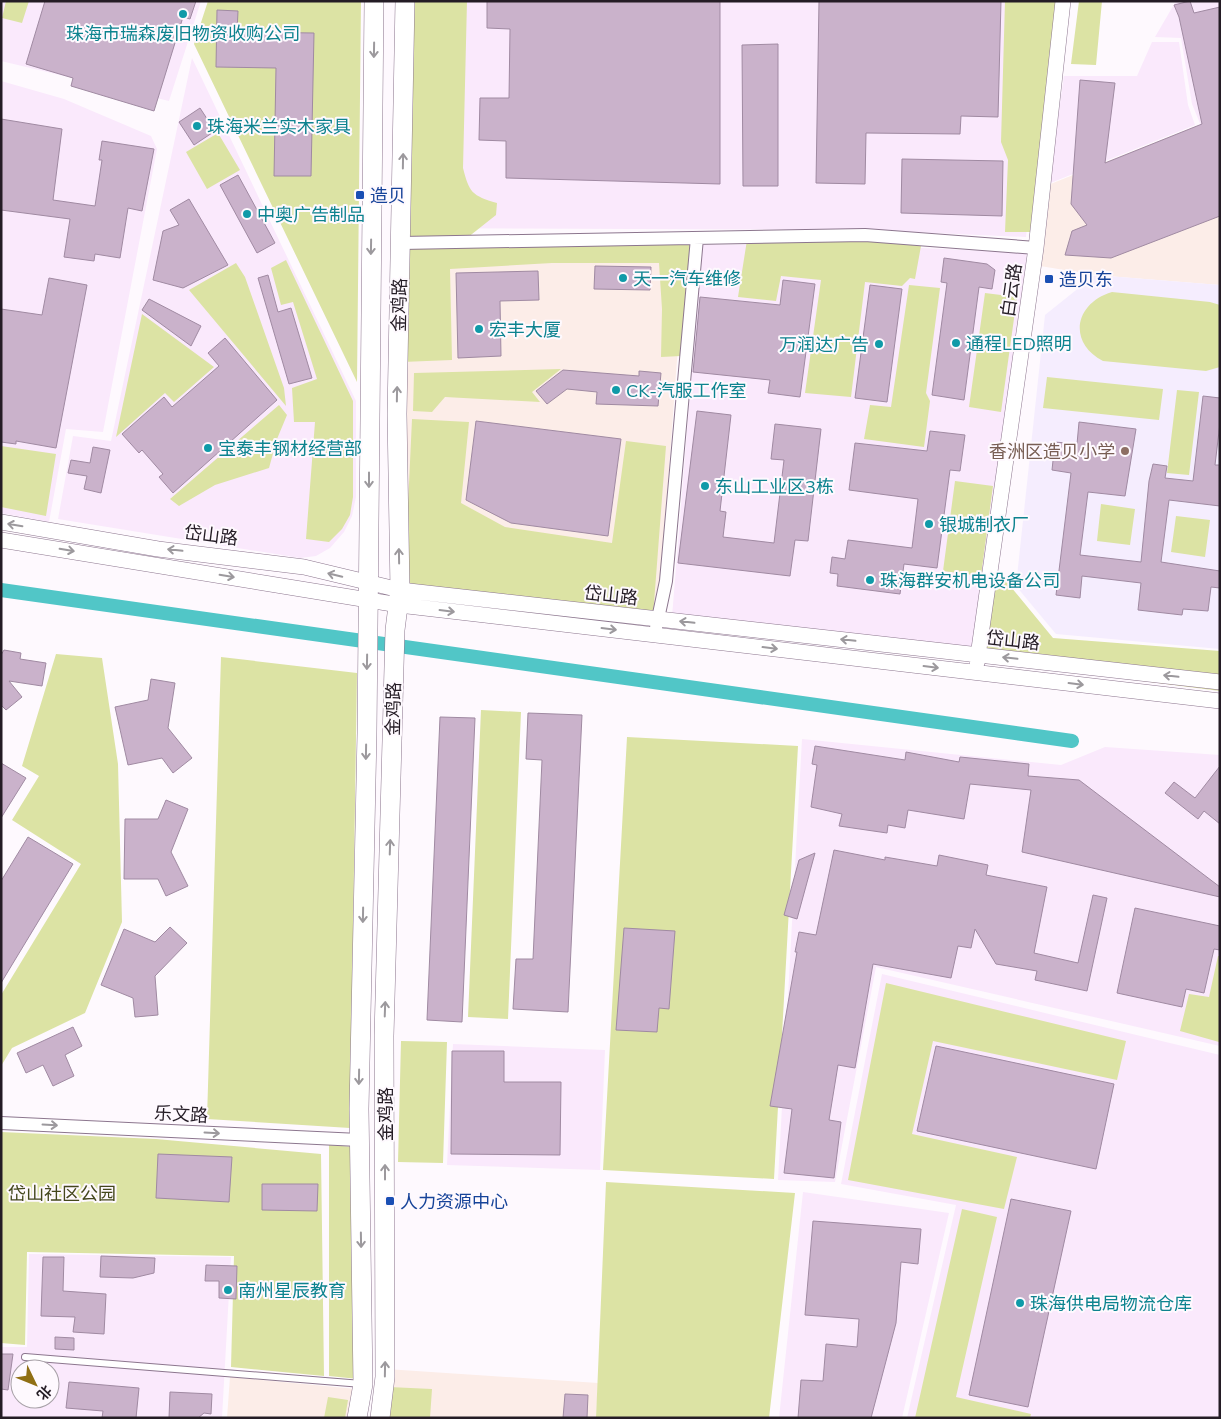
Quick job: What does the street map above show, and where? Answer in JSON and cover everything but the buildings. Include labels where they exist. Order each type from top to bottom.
[{"type":"main road","name":"金鸡路","points":[[357,1418],[363,1384],[359,1140],[367,704],[374,1]]},
{"type":"main road","name":"金鸡路","points":[[380,1418],[385,1377],[384,1036],[395,630],[399,598],[397,414],[405,1]]},
{"type":"street","name":"白云路","points":[[976,672],[1036,248],[1063,1]]},
{"type":"street","points":[[401,243],[865,235],[1036,248]]},
{"type":"street","points":[[654,635],[666,581],[697,238]]},
{"type":"street","name":"岱山路","points":[[1,522],[158,548],[304,567],[368,591]]},
{"type":"street","name":"岱山路","points":[[1,540],[368,591],[399,598],[654,635],[1220,701]]},
{"type":"street","name":"岱山路","points":[[399,598],[658,619],[1220,682]]},
{"type":"street","name":"乐文路","points":[[1,1123],[359,1140]]},
{"type":"lane","points":[[25,1357],[363,1384]]},
{"type":"shaded area","points":[[1,1],[201,1],[169,101],[1,61]]},
{"type":"shaded area","points":[[418,1],[1051,1],[1026,237],[865,230],[412,228]]},
{"type":"shaded area","points":[[1176,1],[1220,1],[1220,159],[1215,160],[1192,104],[1181,38],[1155,37]]},
{"type":"shaded area","points":[[1152,42],[1179,42],[1188,105],[1195,125],[1048,184],[1064,76],[1137,76]]},
{"type":"shaded area","points":[[192,58],[356,401],[356,497],[352,516],[344,532],[330,548],[316,556],[300,558],[58,519],[73,436],[111,441]]},
{"type":"shaded area","points":[[1,81],[64,99],[151,136],[157,149],[103,432],[66,429],[49,522],[1,513]]},
{"type":"shaded area","points":[[1196,126],[1213,161],[1220,159],[1220,285],[1095,275],[1034,265],[1043,187]]},
{"type":"shaded area","points":[[836,244],[1027,253],[972,655],[672,617],[702,245]]},
{"type":"shaded area","points":[[685,251],[658,619],[398,594],[411,260]]},
{"type":"shaded area","name":"香洲区造贝小学","points":[[1095,275],[1220,285],[1220,649],[1056,634],[1016,586],[1045,315]]},
{"type":"shaded area","points":[[802,739],[1061,765],[1105,747],[1220,755],[1220,1046],[876,967],[835,1182],[778,1180]]},
{"type":"shaded area","points":[[882,974],[1220,1055],[1220,1418],[907,1418],[956,1205],[841,1184]]},
{"type":"shaded area","points":[[453,1044],[605,1050],[600,1170],[447,1165]]},
{"type":"shaded area","points":[[803,1192],[949,1213],[902,1418],[779,1418]]},
{"type":"shaded area","points":[[29,1254],[231,1257],[222,1418],[1,1418],[1,1347],[27,1347]]},
{"type":"shaded area","points":[[386,1369],[598,1383],[596,1418],[380,1418]]},
{"type":"shaded area","points":[[230,1377],[356,1389],[352,1418],[227,1418]]},
{"type":"green space","points":[[6,1],[29,1],[22,23],[2,18]]},
{"type":"green space","points":[[208,1],[361,1],[357,382],[194,44]]},
{"type":"green space","points":[[411,1],[467,1],[463,168],[467,183],[473,192],[482,198],[497,203],[496,215],[467,238],[407,238]]},
{"type":"green space","points":[[1005,1],[1059,1],[1033,232],[1005,232],[1008,160],[1001,142]]},
{"type":"green space","points":[[1079,1],[1102,1],[1096,65],[1071,64]]},
{"type":"green space","points":[[218,133],[240,170],[207,189],[186,152]]},
{"type":"green space","points":[[747,240],[865,240],[921,246],[915,279],[910,278],[902,286],[865,282],[851,397],[805,393],[821,280],[781,276],[776,301],[738,297]]},
{"type":"green space","points":[[690,244],[681,356],[661,357],[662,309],[659,263],[552,263],[450,269],[452,360],[402,362],[406,249]]},
{"type":"green space","points":[[286,260],[353,401],[353,497],[350,515],[342,529],[329,542],[306,539],[315,422],[294,422],[292,388],[317,379],[293,302],[281,305],[271,268]]},
{"type":"green space","points":[[236,263],[245,277],[284,388],[286,406],[189,290]]},
{"type":"green space","points":[[909,285],[940,288],[926,393],[930,401],[924,447],[864,439],[870,405],[891,407]]},
{"type":"green space","points":[[1112,292],[1210,302],[1220,305],[1220,367],[1206,371],[1103,361],[1084,344],[1080,334],[1080,324],[1083,314],[1090,305],[1100,297]]},
{"type":"green space","points":[[985,293],[1017,297],[1001,412],[969,407]]},
{"type":"green space","points":[[142,314],[214,367],[174,402],[165,393],[116,437]]},
{"type":"green space","points":[[561,369],[532,392],[540,402],[445,397],[432,412],[413,411],[414,373]]},
{"type":"green space","points":[[1047,377],[1163,389],[1159,420],[1043,408]]},
{"type":"green space","points":[[1177,390],[1199,392],[1189,475],[1167,473]]},
{"type":"green space","points":[[279,405],[287,415],[277,439],[269,468],[215,485],[179,506],[170,499]]},
{"type":"green space","points":[[412,419],[469,422],[461,503],[505,527],[612,543],[626,441],[666,446],[653,616],[404,592]]},
{"type":"green space","points":[[1,446],[56,454],[46,516],[1,507]]},
{"type":"green space","points":[[955,481],[993,486],[981,576],[943,571]]},
{"type":"green space","points":[[1101,504],[1135,509],[1130,545],[1097,541]]},
{"type":"green space","points":[[1176,516],[1210,520],[1205,557],[1171,552]]},
{"type":"green space","points":[[993,565],[1053,638],[1220,651],[1220,691],[980,660]]},
{"type":"green space","points":[[56,654],[102,658],[118,764],[122,922],[85,1013],[12,1048],[1,1066],[1,995],[81,864],[12,820],[39,776],[22,766]]},
{"type":"green space","points":[[221,657],[357,673],[350,1128],[207,1119]]},
{"type":"green space","points":[[481,710],[521,712],[508,1019],[468,1017]]},
{"type":"green space","points":[[627,737],[798,746],[774,1179],[603,1170]]},
{"type":"green space","points":[[1218,956],[1220,956],[1219,1042],[1180,1031],[1189,994],[1209,997]]},
{"type":"green space","points":[[886,983],[1126,1041],[1117,1080],[933,1041],[912,1134],[1017,1157],[1004,1209],[848,1180]]},
{"type":"green space","points":[[401,1041],[447,1042],[443,1163],[398,1162]]},
{"type":"green space","name":"岱山社区公园","points":[[1,1132],[156,1139],[321,1154],[324,1376],[231,1367],[234,1256],[27,1252],[25,1345],[1,1343]]},
{"type":"green space","points":[[329,1145],[354,1147],[358,1379],[329,1376]]},
{"type":"green space","points":[[606,1182],[795,1193],[769,1418],[596,1418]]},
{"type":"green space","points":[[962,1209],[997,1217],[956,1397],[1031,1414],[1030,1418],[915,1418]]},
{"type":"green space","points":[[389,1387],[432,1389],[430,1418],[387,1418]]},
{"type":"green space","points":[[328,1397],[348,1400],[345,1418],[324,1418]]},
{"type":"waterway","points":[[1,590],[1072,741]]},
{"type":"place","name":"珠海市瑞森废旧物资收购公司","points":[[183,14]]},
{"type":"place","name":"珠海米兰实木家具","points":[[197,126]]},
{"type":"place","name":"造贝","points":[[360,195]]},
{"type":"place","name":"中奥广告制品","points":[[247,214]]},
{"type":"place","name":"天一汽车维修","points":[[623,278]]},
{"type":"place","name":"造贝东","points":[[1049,279]]},
{"type":"place","name":"宏丰大厦","points":[[479,329]]},
{"type":"place","name":"通程LED照明","points":[[956,343]]},
{"type":"place","name":"万润达广告","points":[[879,344]]},
{"type":"place","name":"CK-汽服工作室","points":[[616,390]]},
{"type":"place","name":"宝泰丰钢材经营部","points":[[208,448]]},
{"type":"place","name":"香洲区造贝小学","points":[[1125,451]]},
{"type":"place","name":"东山工业区3栋","points":[[705,486]]},
{"type":"place","name":"银城制衣厂","points":[[929,524]]},
{"type":"place","name":"珠海群安机电设备公司","points":[[870,580]]},
{"type":"place","name":"人力资源中心","points":[[390,1201]]},
{"type":"place","name":"南州星辰教育","points":[[228,1290]]},
{"type":"place","name":"珠海供电局物流仓库","points":[[1020,1303]]}]
